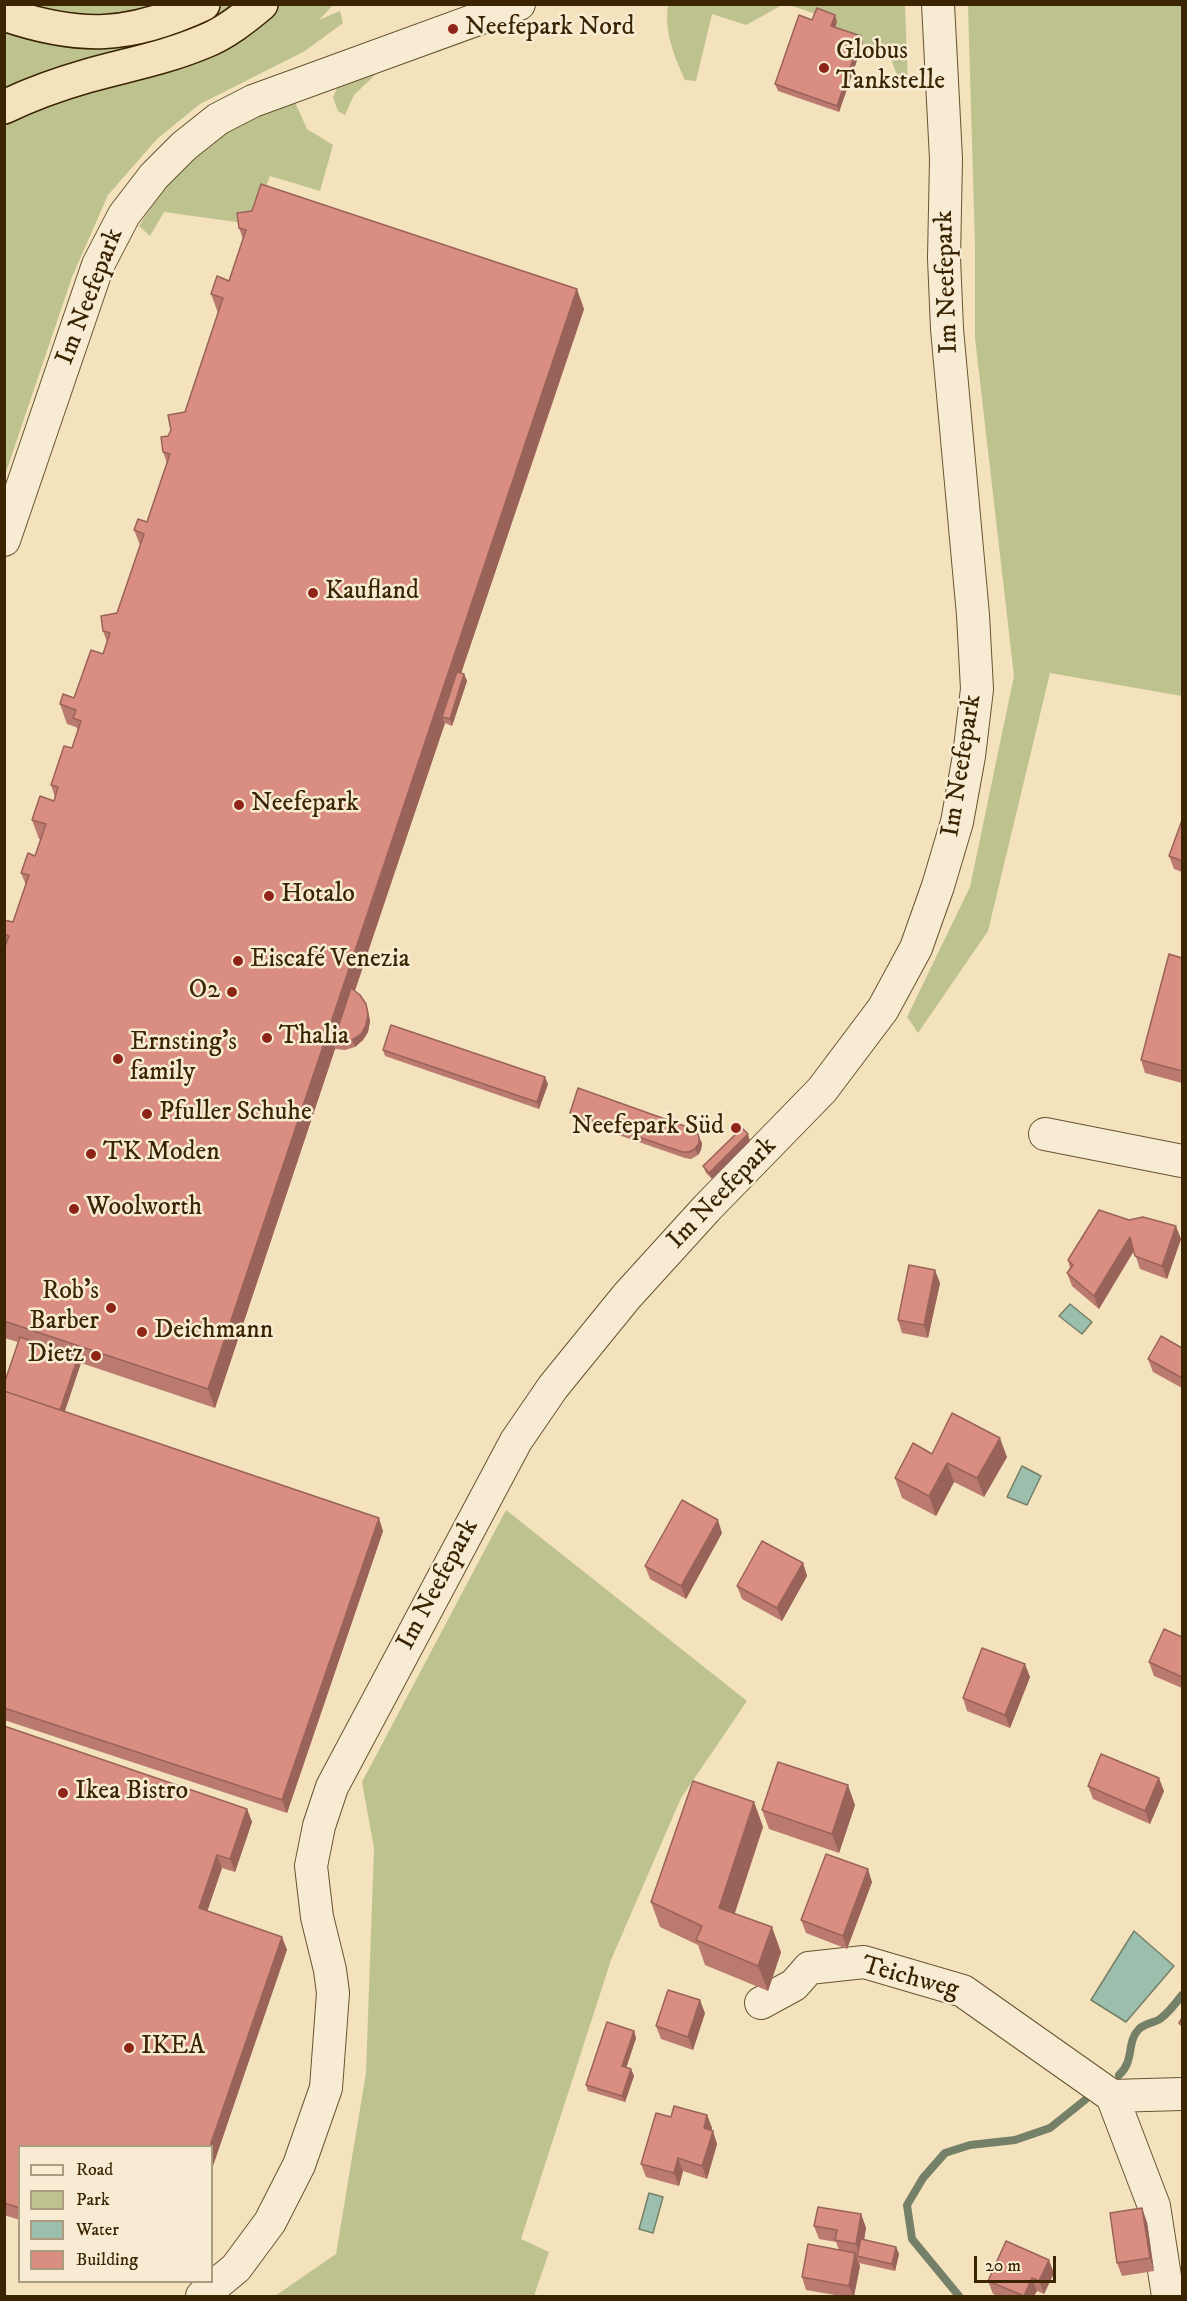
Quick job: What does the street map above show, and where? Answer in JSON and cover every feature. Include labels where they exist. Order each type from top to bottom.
[{"type":"highway","points":[[4,14],[37,25],[75,31],[119,32],[162,22],[203,4]]},
{"type":"highway","points":[[4,107],[27,96],[86,76],[163,57],[205,42],[239,22],[261,4]]},
{"type":"street","name":"Im Neefepark","points":[[4,540],[98,265],[124,215],[154,176],[184,146],[218,119],[253,101],[519,4]]},
{"type":"street","name":"Im Neefepark","points":[[202,2296],[236,2268],[270,2222],[299,2165],[326,2088],[333,1994],[330,1970],[316,1917],[311,1866],[319,1826],[332,1787],[436,1588],[522,1432],[553,1387],[627,1296],[707,1208],[822,1090],[884,1009],[916,948],[938,886],[957,822],[969,756],[977,689],[973,615],[947,329],[944,258],[946,159],[938,4]]},
{"type":"street","points":[[1045,1134],[1182,1161]]},
{"type":"street","name":"Teichweg","points":[[761,2003],[794,1985],[809,1968],[864,1962],[963,1991],[1112,2096]]},
{"type":"street","points":[[1168,2296],[1154,2206],[1112,2096],[1182,2094]]},
{"type":"street","points":[[1179,2296],[1182,2288]]},
{"type":"green space","points":[[668,4],[782,5],[746,25],[712,14],[696,81],[685,80],[674,53],[667,25]]},
{"type":"green space","points":[[5,5],[333,5],[319,20],[340,11],[343,23],[305,51],[200,104],[157,139],[108,195],[72,277],[5,475]]},
{"type":"green space","points":[[789,5],[905,5],[908,85],[902,90],[889,53],[833,33],[837,21]]},
{"type":"green space","points":[[968,5],[1182,5],[1182,696],[1050,673],[988,931],[918,1033],[907,1017],[970,887],[1014,676],[975,338],[975,245]]},
{"type":"green space","points":[[503,23],[505,28],[376,74],[354,95],[345,115],[338,111],[333,97],[339,84]]},
{"type":"green space","points":[[294,100],[307,129],[333,145],[320,191],[270,176],[251,224],[164,212],[150,236],[139,226],[177,174],[200,150],[226,130]]},
{"type":"green space","points":[[506,1510],[747,1701],[681,1798],[611,1960],[521,2239],[549,2252],[534,2296],[275,2296],[336,2254],[366,2073],[374,1848],[362,1782]]},
{"type":"water","points":[[1070,1304],[1092,1322],[1082,1334],[1059,1316]]},
{"type":"water","points":[[1022,1466],[1041,1476],[1027,1505],[1007,1497]]},
{"type":"water","points":[[1134,1931],[1174,1966],[1126,2022],[1091,2000]]},
{"type":"water","points":[[649,2193],[663,2197],[653,2233],[639,2229]]},
{"type":"building","points":[[817,8],[835,15],[831,26],[861,36],[837,106],[775,84],[799,15],[812,20]]},
{"type":"building","name":"Neefepark","points":[[261,184],[577,289],[208,1389],[4,1321],[4,949],[9,936],[4,934],[4,920],[13,922],[29,875],[21,873],[28,853],[35,856],[46,824],[32,820],[40,796],[54,801],[58,787],[51,785],[64,746],[72,748],[81,721],[73,718],[76,710],[60,704],[63,694],[74,698],[91,650],[103,654],[110,633],[103,631],[101,616],[117,613],[144,534],[134,530],[138,519],[147,522],[170,454],[163,452],[161,437],[168,436],[171,430],[168,415],[185,412],[223,298],[211,294],[217,276],[229,281],[246,230],[239,228],[237,213],[252,211]]},
{"type":"building","points":[[457,672],[464,674],[450,719],[442,717]]},
{"type":"building","points":[[1182,820],[1182,861],[1169,856]]},
{"type":"building","points":[[1169,954],[1182,958],[1182,1071],[1141,1060]]},
{"type":"building","points":[[351,988],[366,1004],[368,1015],[366,1025],[361,1034],[352,1040],[333,1043]]},
{"type":"building","points":[[391,1025],[545,1077],[537,1102],[383,1050]]},
{"type":"building","points":[[578,1088],[696,1130],[699,1143],[695,1149],[682,1152],[570,1113]]},
{"type":"building","points":[[742,1128],[748,1134],[709,1173],[703,1166]]},
{"type":"building","points":[[1099,1210],[1129,1220],[1143,1217],[1176,1226],[1162,1266],[1135,1256],[1130,1237],[1094,1296],[1067,1273],[1073,1265],[1068,1260]]},
{"type":"building","points":[[909,1265],[935,1270],[924,1325],[898,1320]]},
{"type":"building","points":[[1161,1336],[1182,1348],[1182,1378],[1148,1359]]},
{"type":"building","points":[[20,1337],[78,1357],[60,1410],[4,1391],[4,1384]]},
{"type":"building","points":[[4,1391],[379,1518],[282,1800],[4,1708]]},
{"type":"building","points":[[952,1413],[1000,1438],[977,1478],[947,1463],[929,1496],[895,1478],[913,1443],[932,1454]]},
{"type":"building","points":[[682,1500],[718,1520],[681,1586],[645,1566]]},
{"type":"building","points":[[762,1541],[803,1563],[777,1608],[737,1586]]},
{"type":"building","points":[[1164,1629],[1182,1637],[1182,1677],[1149,1662]]},
{"type":"building","points":[[982,1648],[1025,1664],[1005,1715],[963,1698]]},
{"type":"building","name":"IKEA","points":[[4,1726],[247,1809],[230,1859],[217,1855],[199,1908],[282,1937],[210,2145],[18,2145],[18,2207],[4,2203]]},
{"type":"building","points":[[1101,1754],[1159,1778],[1145,1811],[1088,1786]]},
{"type":"building","points":[[778,1762],[848,1785],[832,1834],[762,1810]]},
{"type":"building","points":[[693,1781],[754,1802],[719,1908],[772,1927],[758,1966],[696,1940],[702,1926],[651,1902]]},
{"type":"building","points":[[826,1854],[868,1869],[843,1936],[801,1920]]},
{"type":"building","points":[[668,1990],[700,2000],[688,2037],[656,2026]]},
{"type":"building","points":[[607,2022],[634,2031],[622,2066],[631,2069],[622,2096],[586,2085]]},
{"type":"building","points":[[674,2106],[707,2115],[704,2128],[713,2131],[702,2166],[678,2158],[674,2173],[641,2164],[656,2113],[671,2117]]},
{"type":"building","points":[[818,2207],[861,2214],[856,2244],[835,2240],[837,2230],[814,2226]]},
{"type":"building","points":[[1142,2208],[1150,2258],[1117,2263],[1110,2213]]},
{"type":"building","points":[[861,2239],[896,2247],[892,2264],[857,2256]]},
{"type":"building","points":[[1006,2241],[1049,2260],[1039,2281],[1032,2278],[1024,2296],[988,2281]]},
{"type":"building","points":[[808,2244],[855,2253],[849,2286],[802,2277]]},
{"type":"waterway","points":[[1119,2075],[1127,2064],[1135,2034],[1144,2025],[1160,2019],[1182,1995]]},
{"type":"waterway","points":[[959,2296],[912,2239],[907,2205],[923,2178],[945,2153],[970,2145],[1015,2140],[1050,2128],[1085,2100]]},
{"type":"place","name":"Neefepark Nord","points":[[453,29]]},
{"type":"place","name":"Globus Tankstelle","points":[[824,68]]},
{"type":"place","name":"Kaufland","points":[[313,593]]},
{"type":"place","name":"Neefepark","points":[[239,805]]},
{"type":"place","name":"Hotalo","points":[[269,896]]},
{"type":"place","name":"Eiscafé Venezia","points":[[238,961]]},
{"type":"place","name":"O2","points":[[232,992]]},
{"type":"place","name":"Thalia","points":[[267,1038]]},
{"type":"place","name":"Ernsting's family","points":[[118,1059]]},
{"type":"place","name":"Pfuller Schuhe","points":[[147,1114]]},
{"type":"place","name":"Neefepark Süd","points":[[736,1128]]},
{"type":"place","name":"TK Moden","points":[[91,1154]]},
{"type":"place","name":"Woolworth","points":[[74,1209]]},
{"type":"place","name":"Rob's Barber","points":[[111,1308]]},
{"type":"place","name":"Deichmann","points":[[142,1332]]},
{"type":"place","name":"Dietz","points":[[96,1356]]},
{"type":"place","name":"Ikea Bistro","points":[[63,1793]]},
{"type":"place","name":"IKEA","points":[[129,2048]]}]
